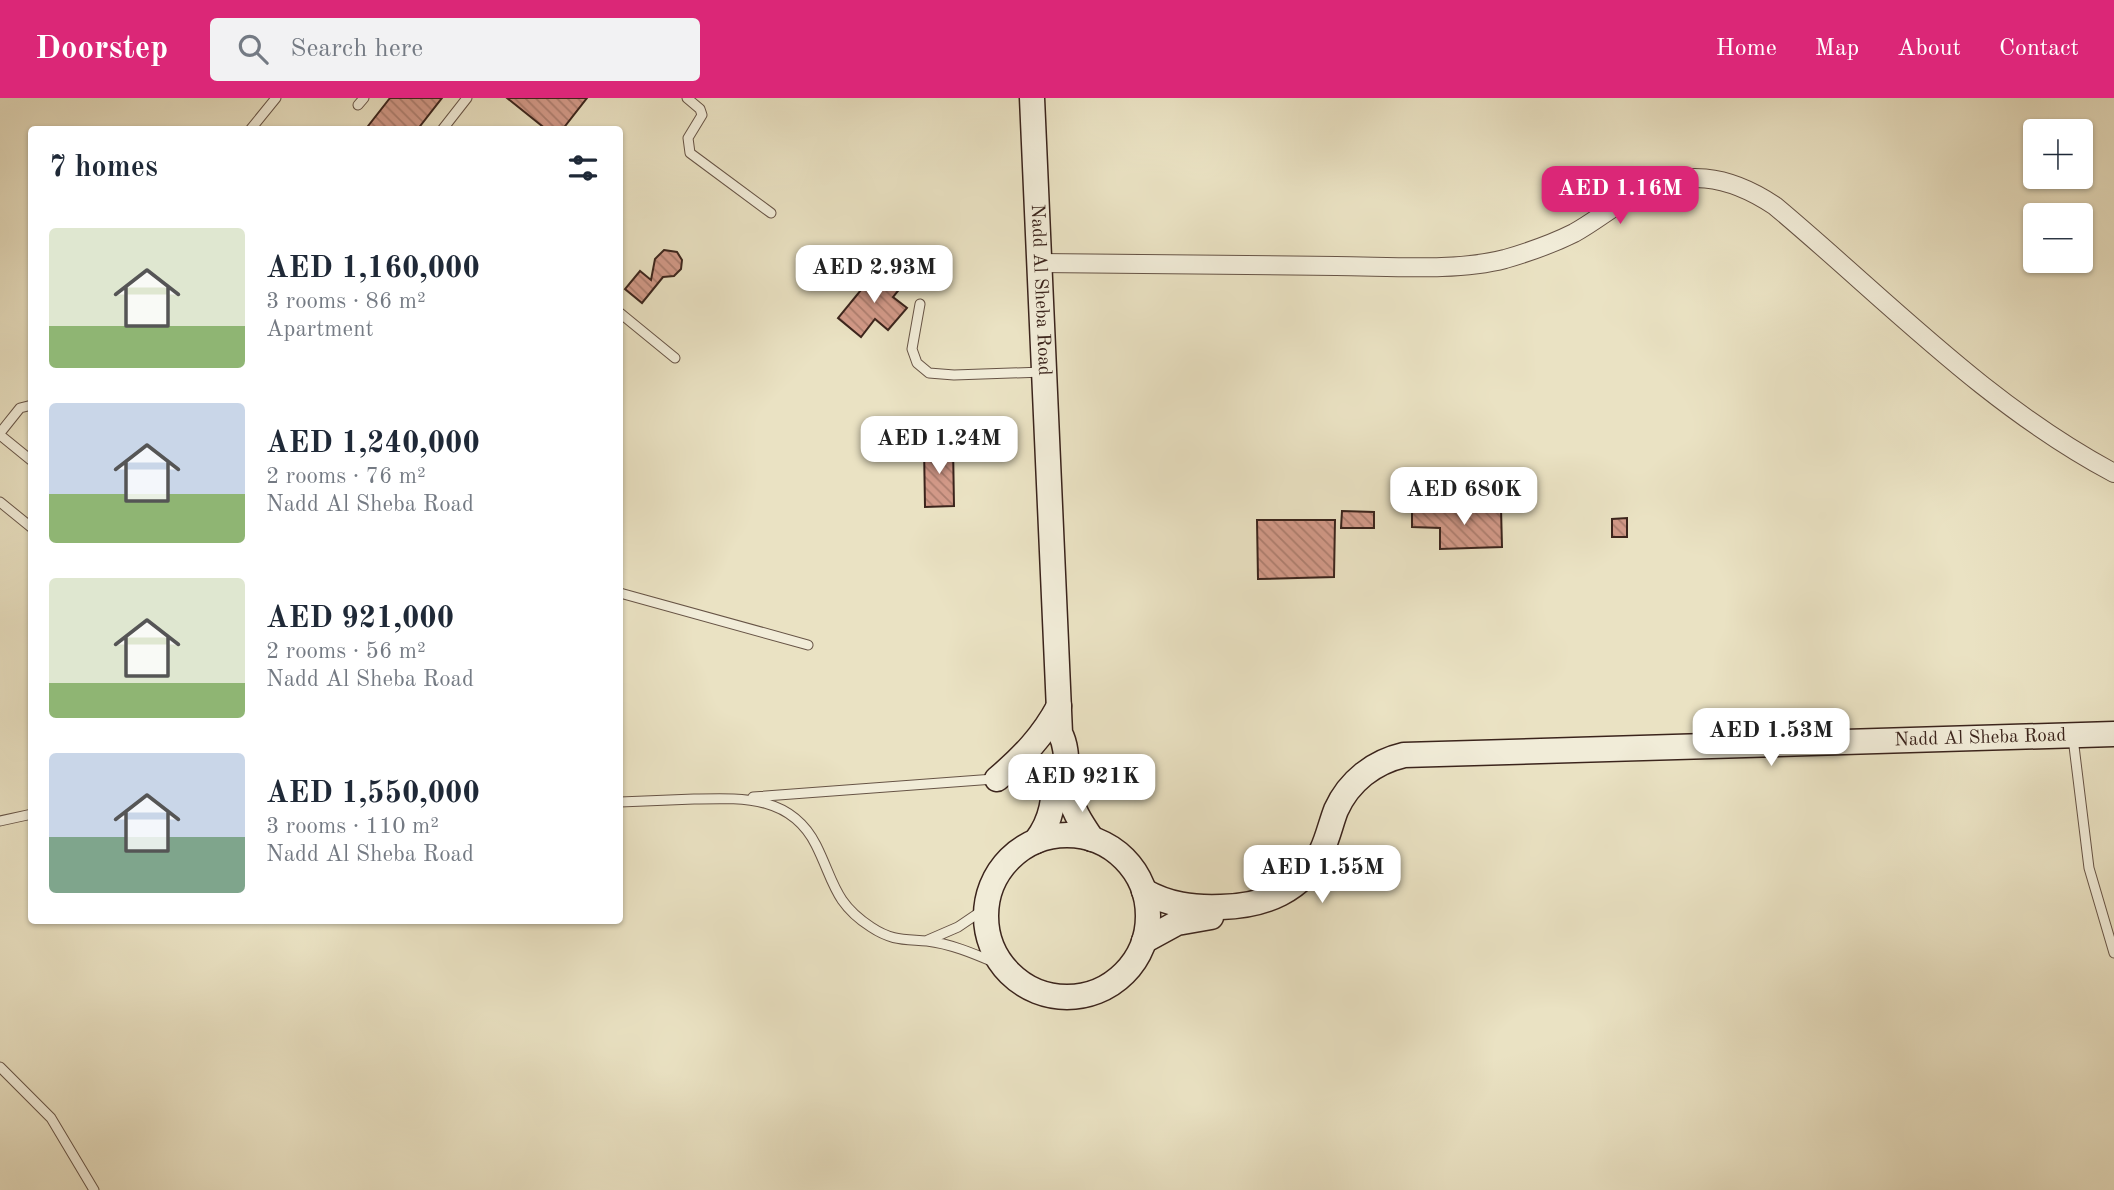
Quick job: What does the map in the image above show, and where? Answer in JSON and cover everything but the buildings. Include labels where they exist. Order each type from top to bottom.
[{"type":"main road","name":"Nadd Al Sheba Road","points":[[1032,98],[1060,733],[1065,747],[1070,801],[1092,839]]},
{"type":"main road","points":[[997,779],[1040,737],[1059,705]]},
{"type":"main road","name":"Nadd Al Sheba Road","points":[[1037,841],[1050,820],[1053,808],[1055,747],[1060,733]]},
{"type":"main road","name":"Nadd Al Sheba Road","points":[[1144,891],[1167,902],[1192,907],[1245,906],[1272,899],[1295,885],[1314,865],[1341,801],[1357,779],[1386,760],[1413,754],[2114,734]]},
{"type":"main road","name":"Nadd Al Sheba Road","points":[[1144,941],[1177,923],[1262,912],[1299,895],[1326,865],[1344,816],[1359,792],[1377,776],[1427,755]]},
{"type":"main road","points":[[1064,835],[1092,839],[1104,844],[1124,859],[1144,891],[1148,916],[1144,941],[1132,964],[1103,988],[1079,996],[1054,996],[1031,989],[1003,966],[987,932],[986,908],[992,883],[1006,862],[1025,846],[1064,835]]},
{"type":"street","points":[[1040,263],[1418,266],[1501,260],[1539,249],[1576,232],[1632,195],[1655,184],[1680,178],[1705,177],[1731,182],[1754,192],[1775,206],[1999,400],[2043,432],[2114,474]]},
{"type":"lane","points":[[253,126],[276,98]]},
{"type":"lane","points":[[445,126],[467,98]]},
{"type":"lane","points":[[687,98],[699,108],[702,115],[688,138],[690,153],[771,213]]},
{"type":"lane","points":[[920,304],[912,349],[917,363],[929,373],[954,375],[1044,372]]},
{"type":"lane","points":[[623,315],[675,358]]},
{"type":"lane","points":[[28,406],[20,408],[0,434],[28,458]]},
{"type":"lane","points":[[0,502],[28,525]]},
{"type":"lane","points":[[623,594],[808,645]]},
{"type":"lane","points":[[2073,736],[2089,868],[2114,953]]},
{"type":"lane","points":[[623,802],[746,798],[997,779],[1055,772]]},
{"type":"lane","points":[[746,798],[785,811],[803,826],[816,846],[837,896],[866,923],[898,940],[926,941],[966,951],[1003,966]]},
{"type":"lane","points":[[0,821],[28,815]]},
{"type":"lane","points":[[926,941],[958,927],[986,908]]},
{"type":"lane","points":[[0,1067],[51,1118],[94,1190]]}]
